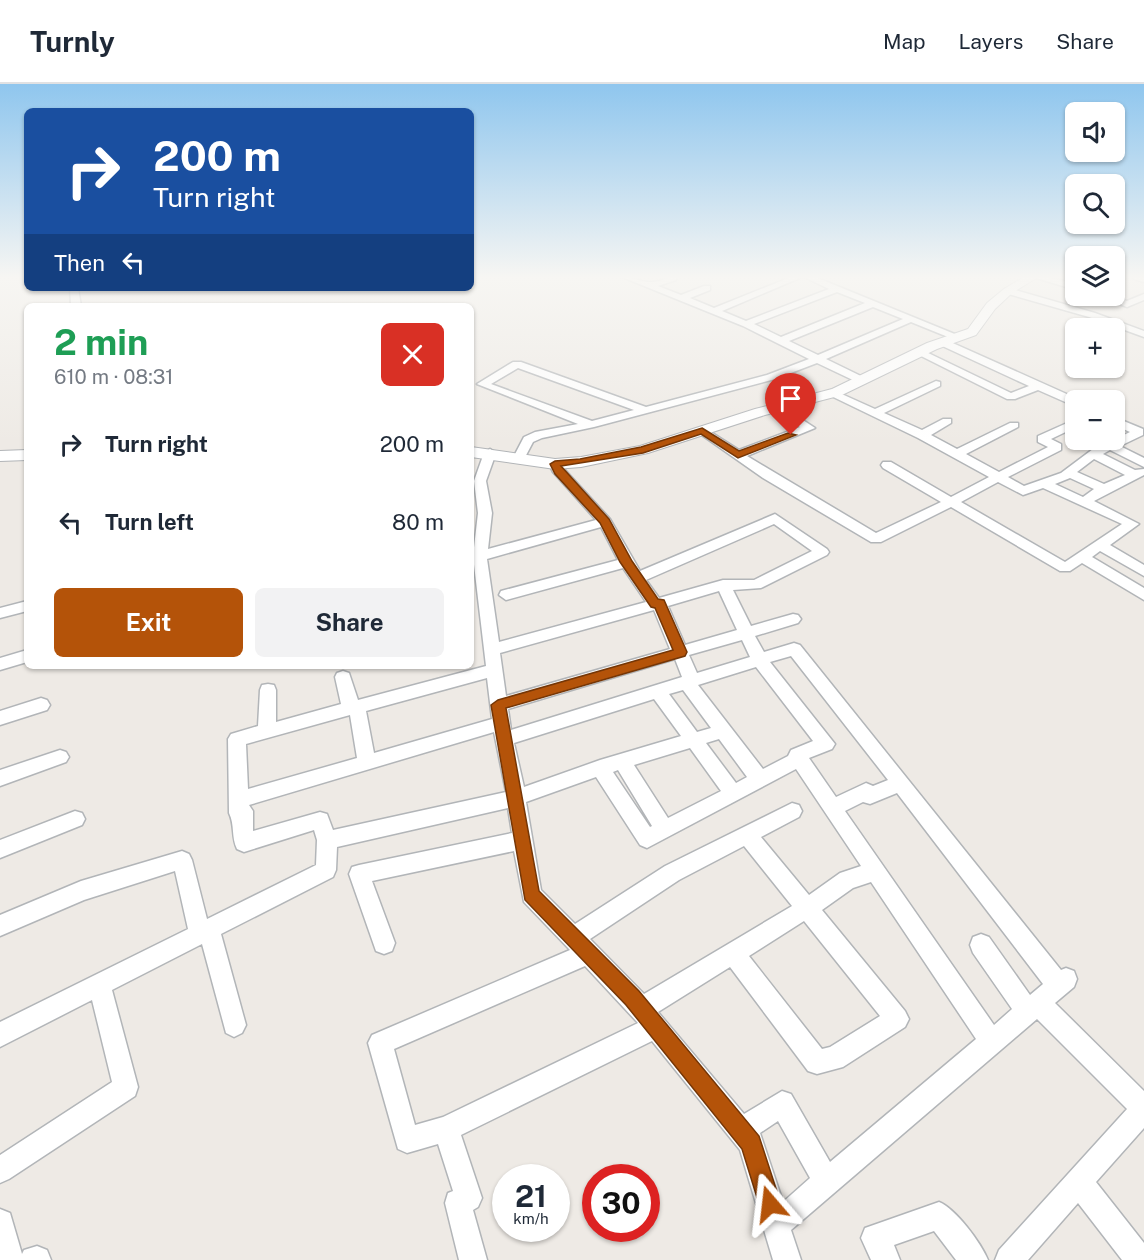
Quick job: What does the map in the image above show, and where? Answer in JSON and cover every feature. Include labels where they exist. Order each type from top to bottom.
[{"type":"street","points":[[762,332],[861,380]]},
{"type":"street","points":[[780,341],[803,332]]},
{"type":"street","points":[[519,458],[528,440],[539,435],[590,425],[771,376],[818,359],[880,332]]},
{"type":"street","points":[[945,332],[957,337]]},
{"type":"street","points":[[787,1260],[751,1143],[649,1018],[531,895],[501,722],[493,660],[478,618],[480,556],[485,513],[480,481],[481,452],[555,464],[580,462],[643,450],[776,407],[831,393],[918,352],[970,332]]},
{"type":"street","points":[[942,342],[1065,398]]},
{"type":"street","points":[[918,352],[1011,397],[1037,386]]},
{"type":"street","points":[[590,425],[482,384],[517,364],[645,410]]},
{"type":"street","points":[[875,413],[936,384]]},
{"type":"street","points":[[831,393],[922,435],[1023,490],[1069,473],[1102,450]]},
{"type":"street","points":[[738,455],[809,428],[776,407]]},
{"type":"street","points":[[922,435],[947,421]]},
{"type":"street","points":[[957,454],[1014,425]]},
{"type":"street","points":[[1125,425],[1139,432],[1125,439]]},
{"type":"street","points":[[702,431],[767,475],[876,539],[1058,447],[1042,439],[1065,428]]},
{"type":"street","points":[[1060,431],[1065,433]]},
{"type":"street","points":[[1102,450],[1144,463]]},
{"type":"street","points":[[1102,450],[1139,473]]},
{"type":"street","points":[[0,456],[24,455]]},
{"type":"street","points":[[555,464],[558,472],[605,522],[626,562],[657,603],[681,652],[690,682],[760,780]]},
{"type":"street","points":[[886,465],[1065,568],[1132,524],[1043,483]]},
{"type":"street","points":[[1069,473],[1104,489]]},
{"type":"street","points":[[1084,502],[1104,489],[1139,473]]},
{"type":"street","points":[[474,666],[657,603],[723,585],[756,585],[822,552],[775,518],[638,578]]},
{"type":"street","points":[[480,556],[605,522]]},
{"type":"street","points":[[1100,545],[1144,571]]},
{"type":"street","points":[[1082,557],[1144,595]]},
{"type":"street","points":[[506,595],[626,562]]},
{"type":"street","points":[[723,585],[760,661],[826,744],[797,755],[799,759],[992,1042]]},
{"type":"street","points":[[0,613],[24,607]]},
{"type":"street","points":[[238,800],[501,722],[681,652],[793,619]]},
{"type":"street","points":[[501,722],[658,692],[794,649],[1062,983],[776,1225]]},
{"type":"street","points":[[0,664],[24,657]]},
{"type":"street","points":[[0,1035],[326,870],[327,840],[320,820],[244,843],[243,811],[239,813],[238,800],[237,739],[354,707],[466,669]]},
{"type":"street","points":[[342,677],[354,707],[368,762]]},
{"type":"street","points":[[267,730],[268,690]]},
{"type":"street","points":[[658,692],[733,793]]},
{"type":"street","points":[[0,718],[41,705]]},
{"type":"street","points":[[327,840],[516,798],[600,768],[723,730]]},
{"type":"street","points":[[0,778],[60,757]]},
{"type":"street","points":[[600,768],[647,839],[799,759]]},
{"type":"street","points":[[622,761],[665,830]]},
{"type":"street","points":[[833,808],[866,791],[870,796],[901,783]]},
{"type":"street","points":[[792,811],[672,873],[581,945],[380,1043],[407,1140],[446,1129],[649,1018],[733,953],[807,908],[847,880],[877,871]]},
{"type":"street","points":[[0,849],[75,819]]},
{"type":"street","points":[[733,953],[817,1062],[834,1058],[897,1019],[747,835]]},
{"type":"street","points":[[384,943],[359,874],[523,840]]},
{"type":"street","points":[[0,926],[81,891],[182,860],[234,1025]]},
{"type":"street","points":[[981,945],[1033,1008],[1144,1109],[1009,1260]]},
{"type":"street","points":[[0,1170],[126,1087],[99,984]]},
{"type":"street","points":[[741,1131],[782,1103],[827,1182]]},
{"type":"street","points":[[446,1129],[469,1197],[458,1203],[473,1260]]},
{"type":"street","points":[[1079,1182],[1140,1260]]},
{"type":"street","points":[[886,1260],[875,1238],[939,1216],[974,1260]]},
{"type":"street","points":[[0,1223],[10,1260]]},
{"type":"route","points":[[770,1204],[751,1143],[633,998],[531,895],[512,771],[498,705],[681,652],[659,603],[656,604],[626,562],[605,522],[558,472],[555,464],[580,462],[643,450],[702,431],[738,455],[791,435]]}]
